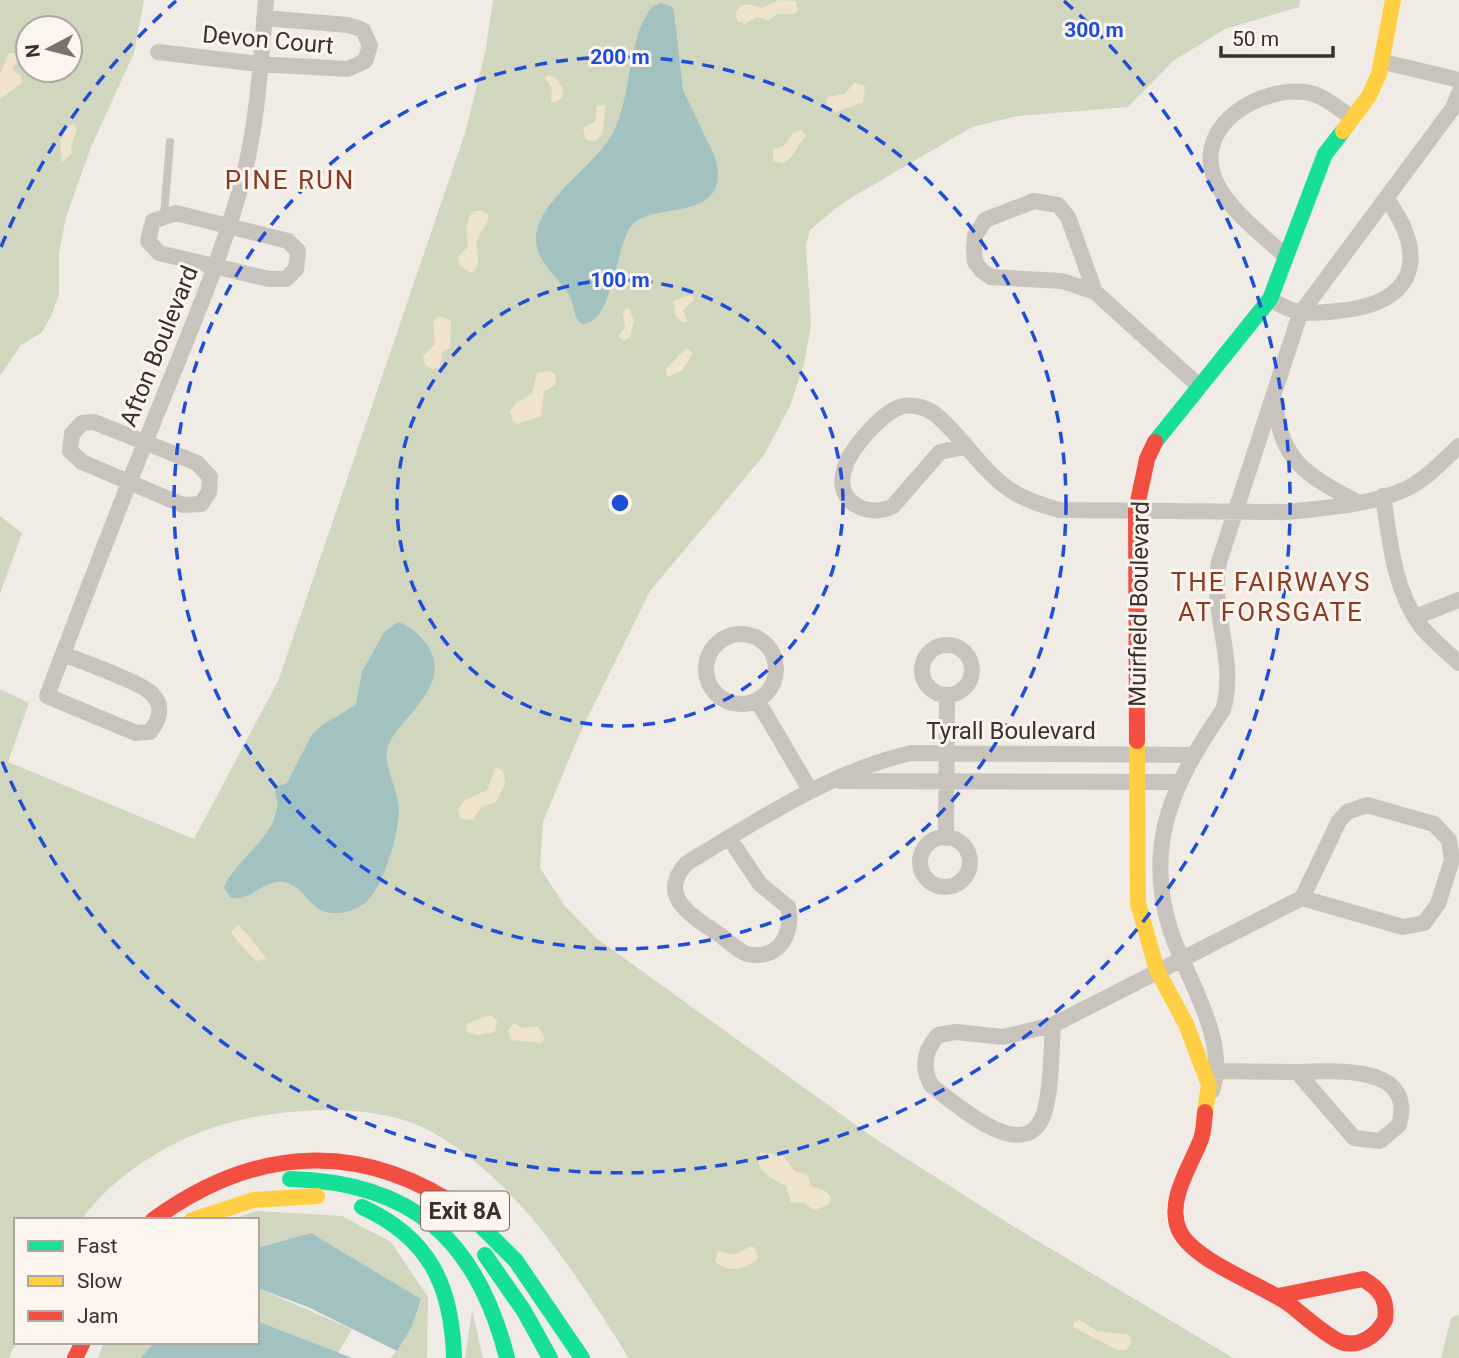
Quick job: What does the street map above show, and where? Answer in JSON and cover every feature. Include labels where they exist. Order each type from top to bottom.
[{"type":"main road","name":"Muirfield Boulevard","points":[[1278,1296],[1363,1279],[1373,1283],[1381,1293],[1387,1314],[1385,1324],[1379,1334],[1367,1341],[1353,1344],[1341,1342],[1278,1296],[1194,1250],[1180,1232],[1176,1219],[1178,1194],[1202,1136],[1209,1097],[1210,1071],[1157,970],[1138,904],[1135,782],[1136,511],[1147,459],[1158,435],[1270,299],[1325,154],[1369,96],[1384,62],[1393,0]]},
{"type":"main road","points":[[156,1218],[192,1190],[220,1177],[252,1167],[288,1161],[353,1166],[382,1175],[434,1204],[456,1223],[495,1268],[550,1358]]},
{"type":"main road","name":"Exit 8A","points":[[288,1161],[354,1161],[386,1169],[441,1194],[469,1214],[523,1272],[546,1300],[582,1358]]},
{"type":"main road","points":[[180,1218],[220,1196],[268,1182],[321,1179],[350,1183],[378,1193],[425,1218],[464,1255],[494,1306],[507,1358]]},
{"type":"main road","points":[[198,1218],[243,1202],[295,1195],[346,1202],[393,1222],[414,1239],[431,1259],[443,1282],[455,1332],[454,1358]]},
{"type":"street","name":"Afton Boulevard","points":[[63,654],[152,693],[160,707],[159,720],[150,732],[136,733],[47,696],[63,654],[145,443],[215,269],[249,151],[266,0]]},
{"type":"street","name":"Devon Court","points":[[158,52],[258,64],[348,69],[365,61],[370,46],[363,30],[348,24],[264,18]]},
{"type":"street","points":[[1384,62],[1459,80]]},
{"type":"street","points":[[1285,256],[1230,202],[1217,184],[1212,170],[1215,140],[1233,113],[1247,104],[1286,93],[1304,92],[1320,97],[1352,117]]},
{"type":"street","name":"Muirfield Boulevard","points":[[1210,1071],[1204,1009],[1170,931],[1161,888],[1162,842],[1178,782],[1223,710],[1227,697],[1227,661],[1215,581],[1234,512],[1300,314],[1453,108],[1459,93]]},
{"type":"street","points":[[1270,299],[1300,314],[1363,309],[1377,305],[1401,284],[1411,257],[1411,242],[1402,219],[1386,198]]},
{"type":"street","points":[[1095,292],[1068,217],[1058,205],[1034,201],[985,220],[975,236],[975,262],[991,277],[1062,281],[1095,292],[1199,386]]},
{"type":"street","points":[[176,213],[228,227],[268,234],[288,241],[298,251],[296,269],[286,279],[270,279],[215,269],[159,254],[148,241],[153,220],[164,215],[176,213]]},
{"type":"street","points":[[1274,388],[1280,435],[1299,467],[1357,502]]},
{"type":"street","points":[[963,447],[940,452],[893,506],[884,510],[864,511],[855,505],[844,488],[844,467],[880,418],[895,408],[908,405],[934,413],[992,476],[1027,500],[1059,510],[1286,512],[1357,502],[1383,496],[1418,482],[1459,446]]},
{"type":"street","points":[[94,422],[197,463],[210,477],[209,492],[201,504],[184,505],[130,482],[82,462],[70,451],[72,434],[82,423],[94,422]]},
{"type":"street","points":[[1383,496],[1392,557],[1415,617],[1459,663]]},
{"type":"street","points":[[1415,617],[1435,607],[1459,600]]},
{"type":"street","points":[[737,634],[750,635],[763,641],[772,651],[776,664],[775,678],[769,690],[757,700],[733,703],[720,697],[711,686],[707,674],[708,660],[714,648],[724,638],[737,634]]},
{"type":"street","points":[[946,838],[947,696]]},
{"type":"street","points":[[757,700],[810,790]]},
{"type":"street","name":"Tyrall Boulevard","points":[[729,838],[760,884],[788,907],[790,928],[786,939],[760,954],[746,953],[683,909],[675,884],[678,872],[687,863],[729,838],[810,790],[885,759],[911,753],[948,766],[1135,782],[1178,782]]},
{"type":"street","name":"Tyrall Boulevard","points":[[835,781],[948,766],[1137,754],[1193,755]]},
{"type":"street","points":[[1053,1025],[1045,1111],[1037,1127],[1027,1133],[1015,1136],[984,1124],[932,1086],[927,1078],[924,1064],[926,1052],[938,1035],[956,1032],[1003,1037],[1053,1025],[1302,898],[1339,821],[1357,808],[1378,807],[1434,824],[1449,840],[1452,860],[1438,904],[1424,923],[1403,927],[1302,898]]},
{"type":"street","points":[[1210,1071],[1331,1071],[1377,1076],[1395,1090],[1400,1102],[1399,1125],[1380,1141],[1354,1138],[1297,1072]]},
{"type":"lane","points":[[164,215],[170,142]]},
{"type":"green space","points":[[0,0],[144,0],[134,53],[91,147],[66,217],[59,254],[59,294],[51,317],[41,333],[21,345],[0,376]]},
{"type":"green space","points":[[493,0],[1300,0],[1299,7],[1225,29],[1173,61],[1128,107],[1018,116],[972,127],[844,202],[810,230],[806,245],[811,325],[804,364],[790,406],[764,455],[650,591],[579,735],[543,822],[540,868],[565,906],[596,938],[874,1138],[1016,1228],[1233,1358],[629,1358],[567,1263],[544,1233],[492,1177],[464,1153],[432,1132],[389,1116],[315,1110],[245,1119],[221,1125],[175,1143],[133,1169],[96,1202],[83,1218],[14,1218],[15,1344],[9,1358],[0,1358],[0,689],[29,703],[8,762],[194,839],[278,681],[465,133],[486,48]]},
{"type":"green space","points":[[0,516],[22,533],[0,594]]},
{"type":"green space","points":[[256,1211],[342,1216],[391,1242],[428,1297],[427,1358],[391,1358],[412,1326],[421,1299],[311,1233],[259,1247],[259,1218],[236,1218]]},
{"type":"green space","points":[[259,1289],[352,1329],[338,1353],[259,1322]]},
{"type":"green space","points":[[472,1310],[483,1358],[465,1358]]},
{"type":"green space","points":[[1459,1315],[1459,1358],[1441,1358],[1451,1318]]},
{"type":"green space","points":[[103,1344],[153,1344],[140,1358],[98,1358]]},
{"type":"sand","points":[[779,0],[796,1],[798,11],[795,14],[777,14],[769,20],[757,17],[745,24],[737,21],[736,13],[741,6],[748,4],[762,8]]},
{"type":"sand","points":[[9,53],[14,53],[14,84],[21,84],[0,99],[0,74]]},
{"type":"sand","points":[[548,75],[555,77],[563,89],[562,98],[554,103],[551,100],[552,88],[545,78]]},
{"type":"sand","points":[[854,83],[865,86],[863,102],[836,112],[826,106],[827,97],[845,94]]},
{"type":"sand","points":[[606,105],[602,134],[595,141],[586,140],[583,128],[595,122],[597,106]]},
{"type":"sand","points":[[74,124],[77,130],[71,145],[72,154],[62,162],[60,140],[68,125]]},
{"type":"sand","points":[[802,130],[806,136],[791,157],[784,163],[773,161],[773,149],[784,146],[794,132]]},
{"type":"sand","points":[[481,210],[489,215],[477,241],[478,262],[472,273],[460,266],[458,257],[468,246],[466,229],[471,212]]},
{"type":"sand","points":[[692,294],[695,299],[683,310],[688,321],[682,323],[675,314],[674,301]]},
{"type":"sand","points":[[628,307],[634,321],[630,337],[624,341],[618,336],[625,328],[623,312]]},
{"type":"sand","points":[[438,316],[451,320],[450,348],[442,352],[440,367],[433,369],[425,365],[423,356],[435,344],[433,323]]},
{"type":"sand","points":[[686,348],[693,353],[682,371],[667,377],[666,369]]},
{"type":"sand","points":[[549,371],[555,374],[556,384],[544,392],[541,416],[518,424],[513,421],[510,411],[516,403],[532,394],[537,373]]},
{"type":"sand","points":[[496,767],[503,771],[505,783],[496,802],[481,807],[473,820],[461,819],[457,810],[465,800],[487,790]]},
{"type":"sand","points":[[238,925],[266,959],[256,961],[238,942],[231,932]]},
{"type":"sand","points":[[491,1015],[497,1021],[495,1032],[478,1035],[467,1032],[466,1024]]},
{"type":"sand","points":[[514,1023],[522,1028],[538,1026],[545,1039],[539,1043],[512,1040],[508,1031]]},
{"type":"sand","points":[[760,1152],[783,1156],[795,1171],[807,1175],[812,1187],[824,1190],[831,1197],[829,1205],[814,1210],[804,1203],[791,1202],[786,1186],[761,1168],[758,1163]]},
{"type":"sand","points":[[754,1247],[759,1258],[749,1265],[733,1269],[715,1262],[718,1251],[734,1255]]},
{"type":"sand","points":[[1080,1320],[1097,1331],[1129,1335],[1132,1342],[1126,1350],[1117,1350],[1073,1327],[1074,1322]]},
{"type":"water","points":[[661,3],[672,7],[674,12],[683,90],[715,157],[718,178],[713,192],[703,202],[643,217],[633,224],[627,234],[608,297],[601,311],[593,320],[582,324],[577,318],[569,295],[539,253],[536,236],[539,223],[556,197],[610,138],[623,106],[638,35],[653,6]]},
{"type":"water","points":[[398,622],[415,631],[427,645],[434,660],[434,674],[422,700],[388,746],[387,761],[398,801],[399,818],[389,858],[372,895],[366,902],[350,911],[336,913],[317,908],[297,888],[284,882],[269,884],[243,897],[230,897],[224,887],[230,876],[261,840],[273,821],[277,806],[276,787],[287,783],[311,736],[322,725],[356,705],[362,672],[384,632]]},
{"type":"water","points":[[311,1233],[421,1299],[412,1326],[397,1351],[308,1307],[259,1289],[259,1247]]},
{"type":"water","points":[[259,1322],[352,1358],[140,1358],[153,1344],[259,1344]]},
{"type":"traffic: fast","points":[[1155,442],[1270,299],[1325,154],[1343,131]]},
{"type":"traffic: fast","points":[[290,1179],[333,1183],[372,1192],[405,1206],[433,1225],[458,1250],[478,1281],[494,1317],[507,1358]]},
{"type":"traffic: fast","points":[[362,1207],[405,1234],[433,1267],[448,1308],[454,1358]]},
{"type":"traffic: fast","points":[[468,1213],[516,1261],[582,1358]]},
{"type":"traffic: fast","points":[[485,1255],[524,1311],[550,1358]]},
{"type":"traffic: slow","points":[[1343,131],[1369,96],[1379,74],[1393,0]]},
{"type":"traffic: slow","points":[[1137,741],[1138,904],[1157,970],[1186,1024],[1209,1085],[1205,1112]]},
{"type":"traffic: slow","points":[[198,1218],[253,1200],[317,1196]]},
{"type":"traffic: jam","points":[[1137,741],[1136,511],[1147,459],[1155,442]]},
{"type":"traffic: jam","points":[[1205,1112],[1202,1136],[1181,1183],[1176,1207],[1179,1230],[1187,1241],[1213,1262],[1277,1296],[1341,1342],[1361,1342],[1377,1331],[1385,1320],[1382,1295],[1363,1279],[1278,1296]]},
{"type":"traffic: jam","points":[[156,1218],[192,1195],[231,1177],[270,1165],[309,1161],[349,1163],[389,1172],[428,1189],[468,1213]]},
{"type":"traffic: jam","points":[[75,1358],[82,1344]]},
{"type":"district","name":"PINE RUN","points":[[290,180]]},
{"type":"district","name":"THE FAIRWAYS AT FORSGATE","points":[[1271,597]]}]
